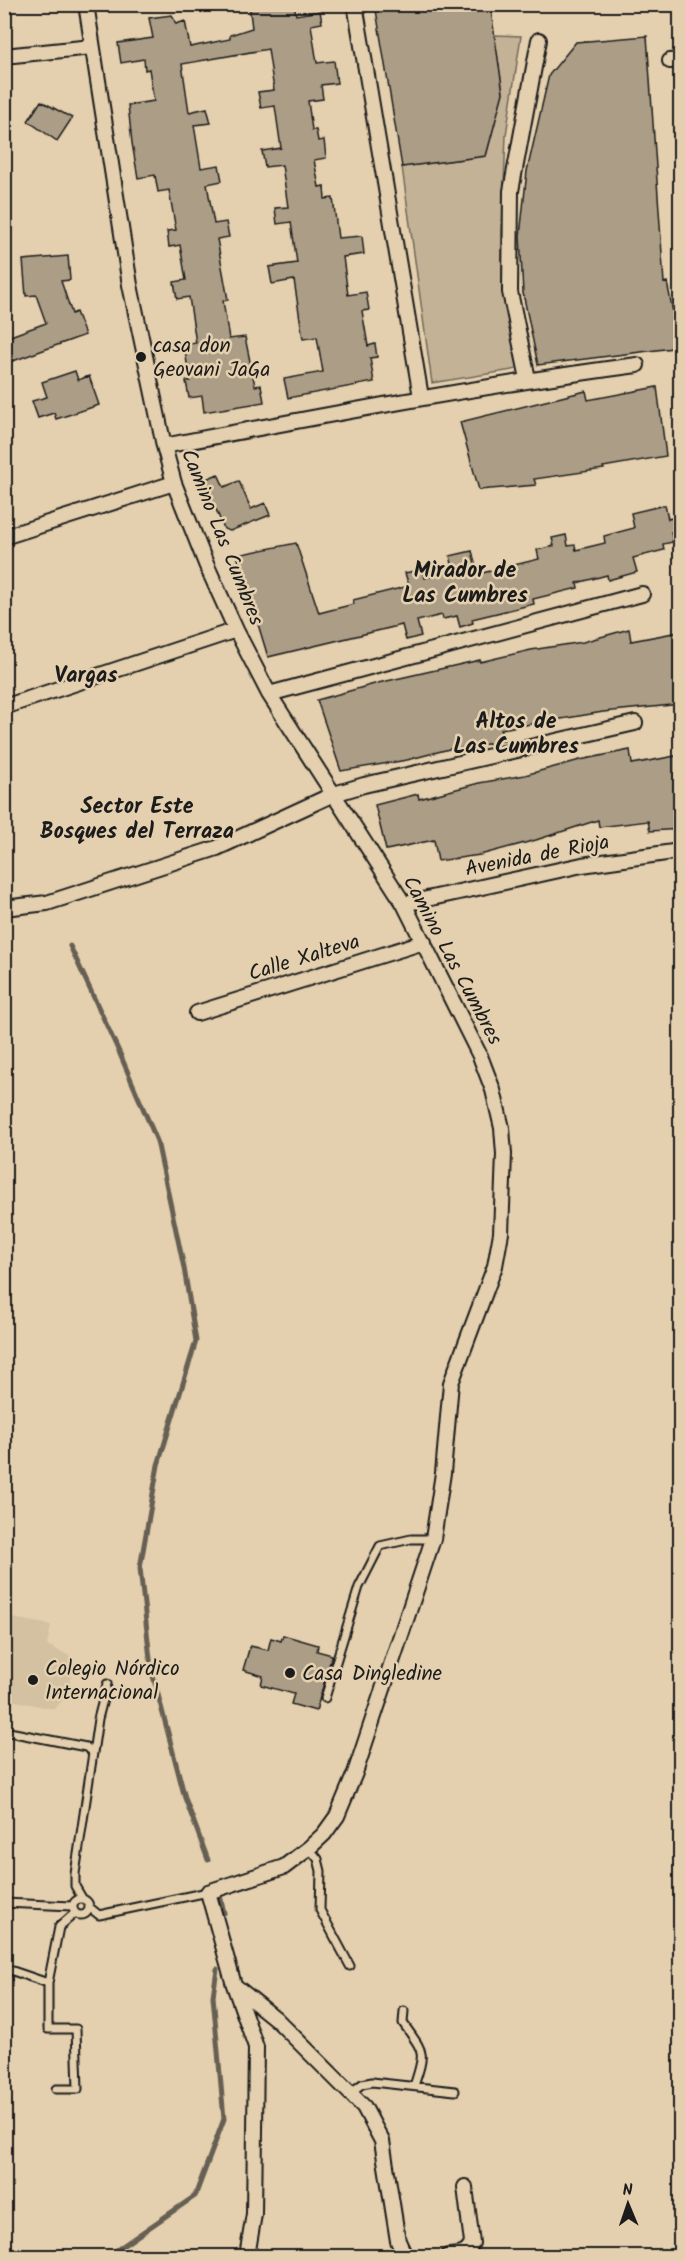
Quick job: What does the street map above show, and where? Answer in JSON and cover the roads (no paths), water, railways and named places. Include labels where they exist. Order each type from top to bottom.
[{"type":"street","name":"Camino Las Cumbres","points":[[86,4],[130,285],[174,483],[206,564],[269,694],[404,904],[424,942],[480,1056],[493,1090],[502,1128],[504,1154],[501,1233],[495,1266],[451,1383],[443,1473],[433,1539],[355,1773],[337,1816],[324,1834],[309,1848],[284,1867],[208,1892]]},
{"type":"street","points":[[355,4],[421,397]]},
{"type":"street","points":[[528,380],[510,292],[511,191],[539,40]]},
{"type":"street","points":[[4,56],[92,47]]},
{"type":"street","points":[[164,446],[421,397],[637,365]]},
{"type":"street","points":[[4,537],[174,483]]},
{"type":"street","points":[[269,694],[642,594]]},
{"type":"street","points":[[4,707],[236,630]]},
{"type":"street","points":[[4,909],[47,903],[217,848],[334,794],[364,785],[635,723]]},
{"type":"street","name":"Avenida de Rioja","points":[[404,904],[582,865],[681,851]]},
{"type":"street","name":"Calle Xalteva","points":[[197,1012],[424,942]]},
{"type":"street","points":[[208,1892],[234,1985],[256,2047],[254,2214],[247,2256]]},
{"type":"street","points":[[234,1985],[276,2019],[363,2107],[382,2141],[398,2241],[405,2256]]},
{"type":"street","points":[[448,2256],[464,2254],[470,2250],[472,2243],[465,2187]]},
{"type":"lane","points":[[325,1698],[359,1587],[380,1546],[411,1539],[433,1539]]},
{"type":"lane","points":[[107,1684],[98,1719],[75,1886],[89,1907],[99,1915],[208,1892]]},
{"type":"lane","points":[[4,1731],[86,1747],[93,1753]]},
{"type":"lane","points":[[309,1848],[318,1859],[321,1871],[320,1910],[350,1966]]},
{"type":"lane","points":[[56,2089],[78,2089],[76,2029],[48,2029],[48,1983],[59,1927],[74,1910],[74,1901],[82,1898]]},
{"type":"lane","points":[[4,1903],[74,1910],[80,1915],[86,1914],[89,1907]]},
{"type":"lane","points":[[4,1968],[48,1983]]},
{"type":"lane","points":[[404,2011],[403,2023],[419,2044],[422,2052],[422,2064],[414,2086]]},
{"type":"lane","points":[[350,2093],[362,2084],[372,2082],[455,2091]]},
{"type":"waterway","points":[[70,946],[157,1141],[184,1268],[196,1341],[158,1465],[140,1568],[151,1668],[185,1798],[208,1860]]},
{"type":"waterway","points":[[220,1895],[224,1913]]},
{"type":"waterway","points":[[108,2256],[195,2196],[224,2119],[213,1996],[217,1969]]},
{"type":"place","name":"casa don Geovani JaGa","points":[[141,357]]},
{"type":"place","name":"Casa Dingledine","points":[[290,1673]]},
{"type":"place","name":"Colegio Nórdico Internacional","points":[[33,1680]]},
{"type":"district","name":"Mirador de Las Cumbres","points":[[465,582]]},
{"type":"district","name":"Vargas","points":[[86,674]]},
{"type":"district","name":"Altos de Las Cumbres","points":[[516,732]]},
{"type":"district","name":"Sector Este Bosques del Terraza","points":[[137,818]]}]
